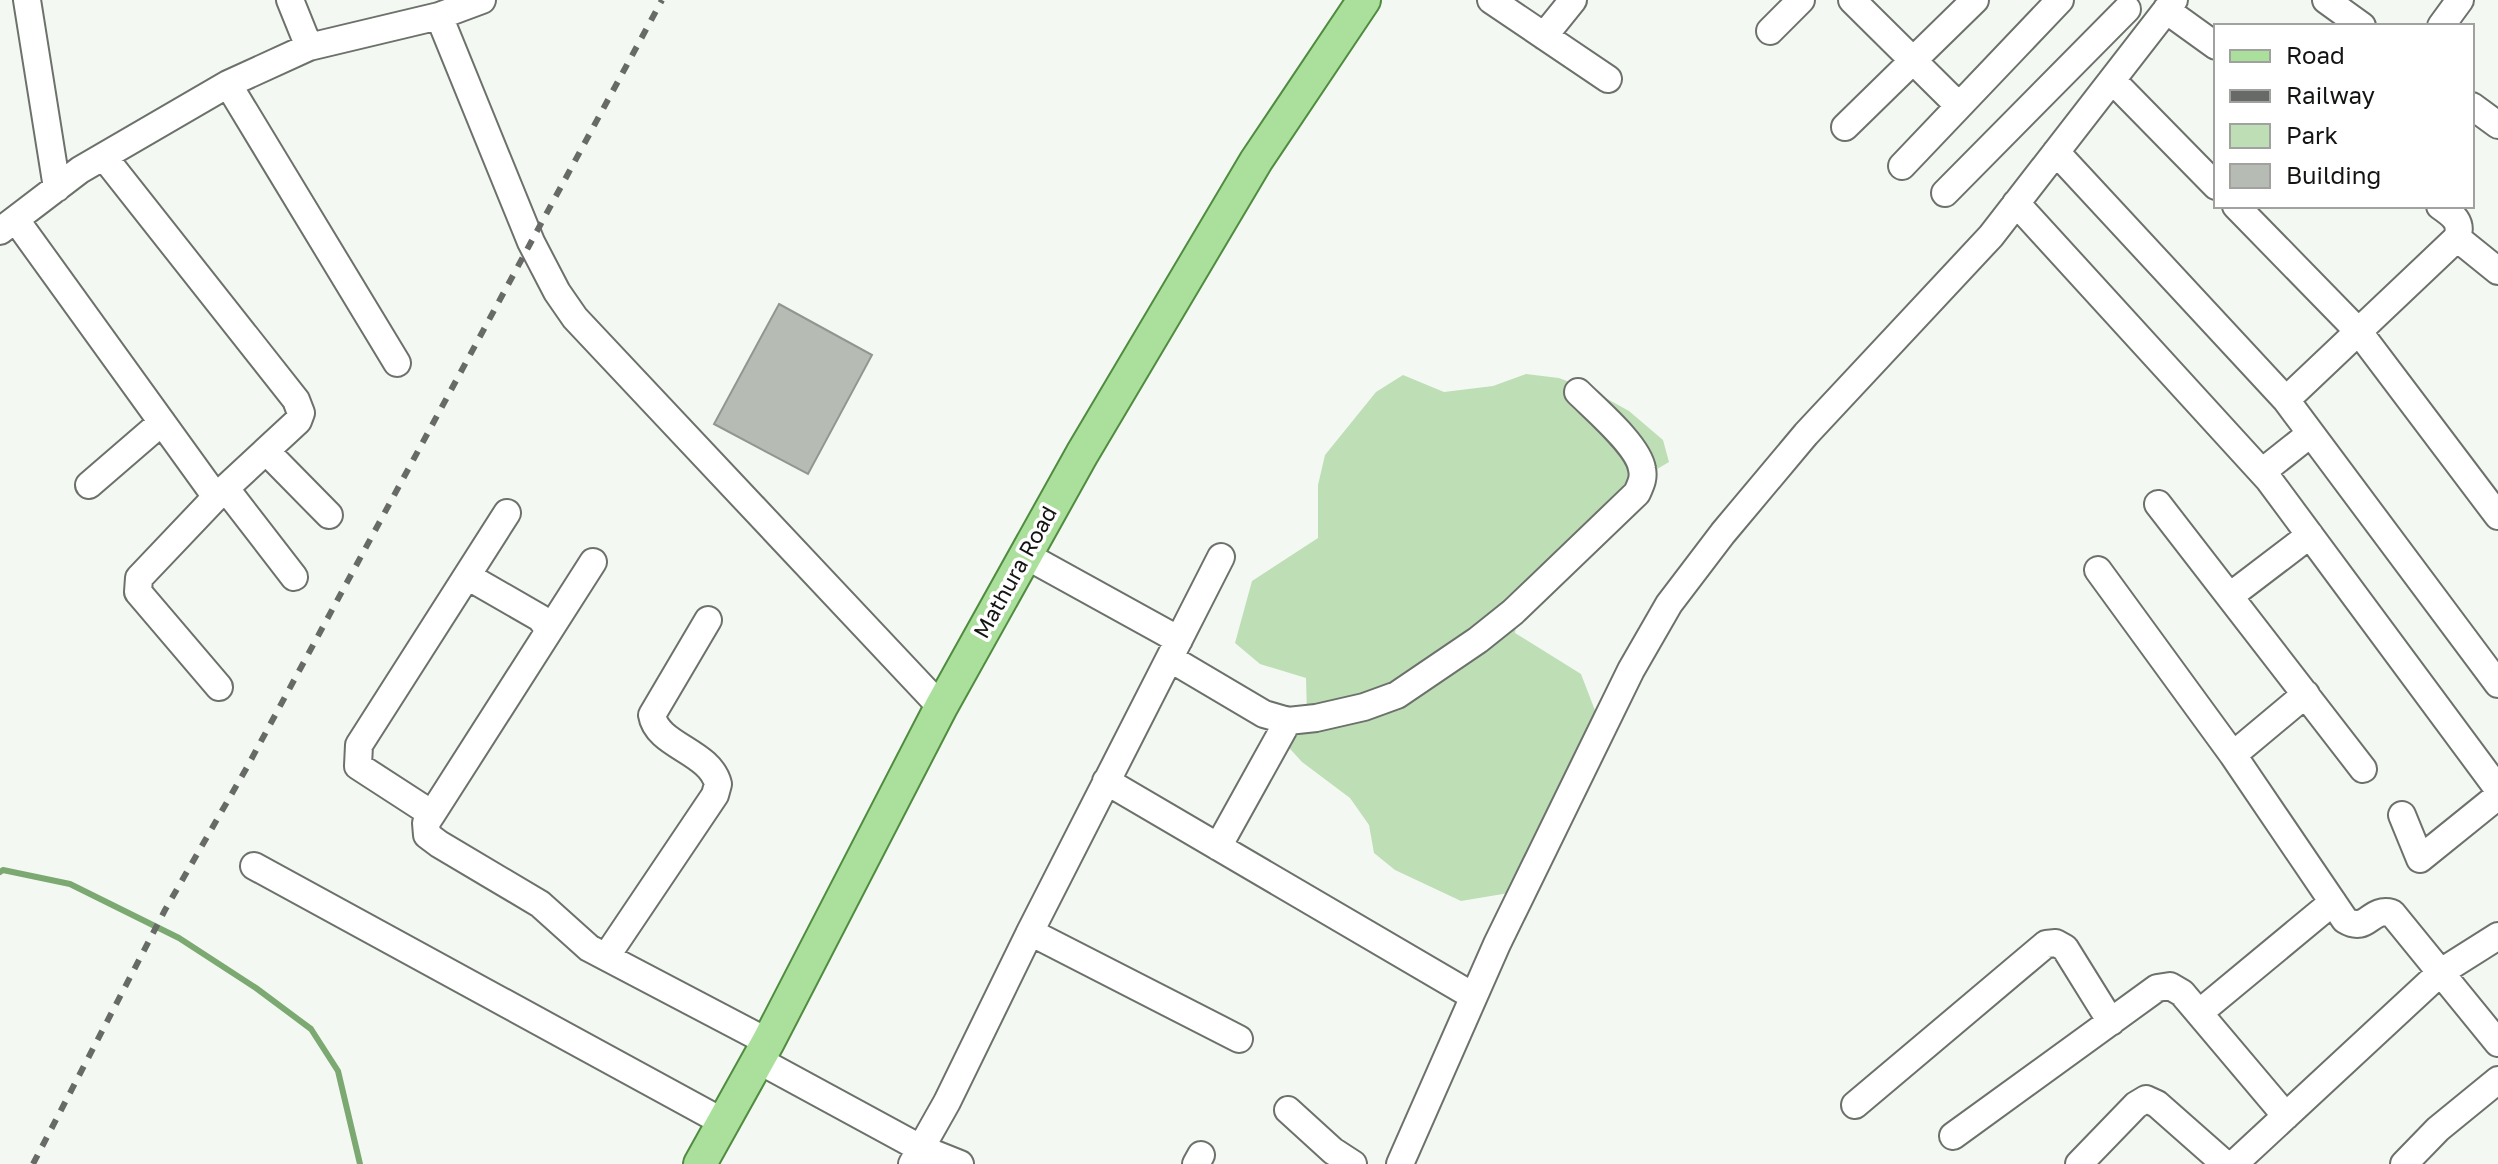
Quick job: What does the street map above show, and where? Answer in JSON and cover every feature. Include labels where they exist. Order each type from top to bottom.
[{"type":"main road","name":"Mathura Road","points":[[700,1164],[763,1051],[941,707],[1025,555],[1256,161],[1364,0]]},
{"type":"street","points":[[27,0],[57,188]]},
{"type":"street","points":[[290,0],[309,47]]},
{"type":"street","points":[[294,577],[162,422],[8,225],[80,170],[228,84],[309,47],[439,16],[482,0]]},
{"type":"street","points":[[1491,0],[1608,79]]},
{"type":"street","points":[[1544,36],[1573,0]]},
{"type":"street","points":[[1770,31],[1801,0]]},
{"type":"street","points":[[1852,0],[1959,106]]},
{"type":"street","points":[[1845,127],[1975,0]]},
{"type":"street","points":[[1902,166],[2060,0]]},
{"type":"street","points":[[2442,24],[2460,0]]},
{"type":"street","points":[[2329,1],[2359,24]]},
{"type":"street","points":[[1945,193],[2120,4],[2165,12],[2214,45]]},
{"type":"street","points":[[1400,1164],[1473,996],[1631,670],[1669,604],[1723,533],[1806,434],[1951,280],[2016,203],[2165,12]]},
{"type":"street","points":[[439,16],[531,242],[557,292],[575,318],[941,707]]},
{"type":"street","points":[[2112,80],[2214,184]]},
{"type":"street","points":[[228,84],[397,363]]},
{"type":"street","points":[[2474,107],[2498,125]]},
{"type":"street","points":[[2056,152],[2286,400],[2498,684]]},
{"type":"street","points":[[104,157],[296,400],[301,413],[298,421],[145,569],[137,584],[138,592],[219,687]]},
{"type":"street","points":[[2016,203],[2262,472],[2498,789]]},
{"type":"street","points":[[2238,208],[2359,332],[2498,516]]},
{"type":"street","points":[[2286,400],[2457,238],[2460,230],[2458,222],[2442,208]]},
{"type":"street","points":[[2457,238],[2498,271]]},
{"type":"street","points":[[1025,555],[1175,649],[1264,714],[1288,721],[1364,707],[1397,695],[1426,677],[1513,612],[1637,493],[1643,479],[1642,465],[1632,448],[1578,392]]},
{"type":"street","points":[[89,485],[162,422]]},
{"type":"street","points":[[2262,472],[2310,434]]},
{"type":"street","points":[[266,451],[329,515]]},
{"type":"street","points":[[2158,504],[2363,769]]},
{"type":"street","points":[[432,814],[358,766],[359,745],[507,513]]},
{"type":"street","points":[[2230,596],[2310,535]]},
{"type":"street","points":[[916,1156],[947,1102],[1221,557]]},
{"type":"street","points":[[593,562],[426,823],[427,835],[540,904],[589,948],[763,1051],[916,1156],[960,1164]]},
{"type":"street","points":[[2098,570],[2233,755],[2345,920],[2361,925],[2384,911],[2392,913],[2498,1043]]},
{"type":"street","points":[[467,576],[540,618],[549,630]]},
{"type":"street","points":[[606,957],[715,795],[718,784],[710,767],[658,730],[652,715],[708,620]]},
{"type":"street","points":[[2233,755],[2306,694]]},
{"type":"street","points":[[1218,847],[1288,721]]},
{"type":"street","points":[[1106,781],[1473,996]]},
{"type":"street","points":[[2402,815],[2420,859],[2498,796]]},
{"type":"street","points":[[254,866],[723,1122]]},
{"type":"street","points":[[2199,1013],[2333,902]]},
{"type":"street","points":[[1030,932],[1239,1039]]},
{"type":"street","points":[[2234,1164],[2441,972],[2498,936]]},
{"type":"street","points":[[1855,1105],[2046,944],[2056,943],[2065,948],[2111,1022]]},
{"type":"street","points":[[1953,1136],[2157,988],[2170,986],[2182,993],[2286,1116]]},
{"type":"street","points":[[2404,1164],[2438,1129],[2498,1080]]},
{"type":"street","points":[[2079,1164],[2136,1105],[2146,1099],[2157,1104],[2225,1164]]},
{"type":"street","points":[[1288,1110],[1333,1151],[1353,1164]]},
{"type":"green space","points":[[1526,374],[1559,378],[1593,391],[1629,411],[1663,440],[1669,462],[1617,493],[1546,561],[1521,591],[1515,633],[1581,674],[1596,713],[1509,893],[1461,901],[1395,870],[1374,853],[1369,825],[1350,798],[1302,762],[1281,739],[1307,715],[1306,678],[1260,664],[1235,643],[1252,581],[1318,538],[1318,485],[1325,455],[1376,392],[1403,375],[1444,392],[1493,386]]},
{"type":"building","points":[[779,304],[872,355],[808,474],[714,424]]},
{"type":"waterway","points":[[0,872],[3,870],[70,884],[179,938],[256,988],[311,1029],[338,1071],[360,1164]]},
{"type":"railway","points":[[33,1164],[165,910],[246,769],[662,0]]}]
